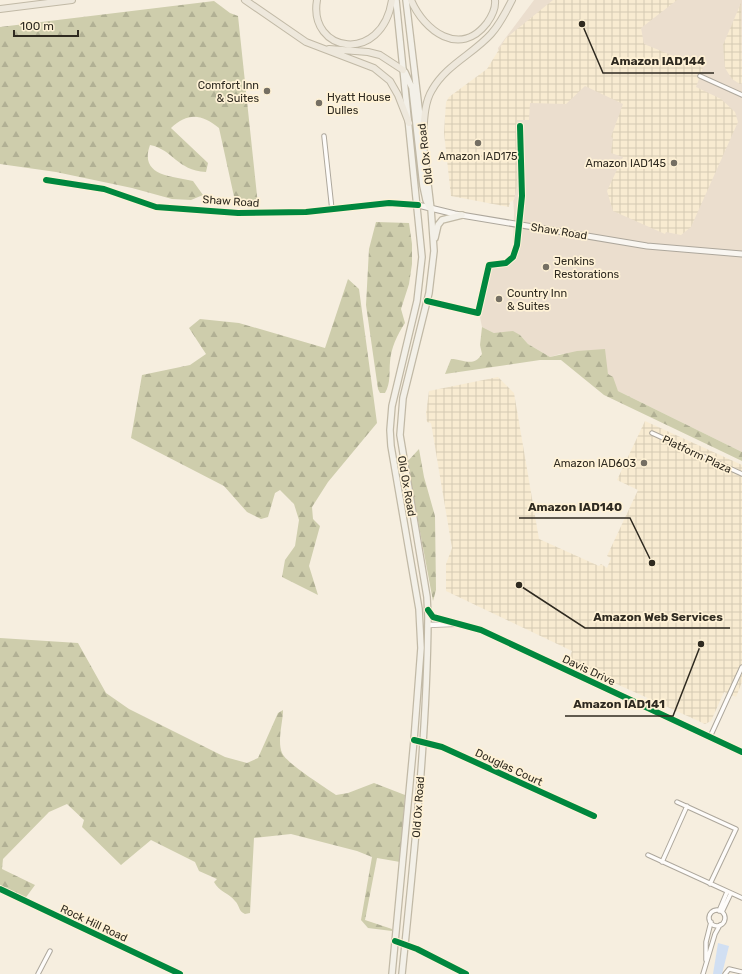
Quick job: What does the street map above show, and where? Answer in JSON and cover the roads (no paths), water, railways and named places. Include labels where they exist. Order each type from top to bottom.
[{"type":"highway","points":[[0,9],[72,0]]},
{"type":"highway","points":[[245,0],[296,36],[317,47],[365,63],[383,75],[398,95],[408,123]]},
{"type":"highway","points":[[317,0],[317,19],[325,32],[334,40],[344,44],[354,44],[363,43],[370,39],[382,28],[388,16],[392,0]]},
{"type":"highway","points":[[411,0],[421,20],[429,28],[438,34],[453,39],[468,37],[484,27],[494,11],[495,0]]},
{"type":"highway","points":[[423,138],[425,113],[431,90],[448,69],[491,34],[500,23],[512,0]]},
{"type":"highway","points":[[317,47],[380,55],[403,70]]},
{"type":"main road","name":"Old Ox Road","points":[[392,974],[421,648],[420,614],[390,430],[396,384],[420,285],[422,244],[396,0]]},
{"type":"main road","name":"Old Ox Road","points":[[402,974],[414,863],[423,741],[428,610],[400,435],[403,398],[427,301],[434,246],[423,138],[406,0]]},
{"type":"main road","points":[[403,70],[412,88],[424,194],[431,209]]},
{"type":"main road","name":"Shaw Road","points":[[418,206],[462,215],[648,246],[742,254]]},
{"type":"main road","points":[[434,246],[437,227],[441,220],[462,215]]},
{"type":"main road","points":[[420,614],[422,621],[428,626]]},
{"type":"street","points":[[700,76],[742,95]]},
{"type":"street","points":[[427,301],[478,312],[489,266],[506,263],[513,257],[517,245],[520,225],[522,196],[520,126]]},
{"type":"street","points":[[324,136],[332,210]]},
{"type":"street","name":"Shaw Road","points":[[46,180],[104,190],[156,207],[257,214],[332,210],[389,204],[418,206]]},
{"type":"street","name":"Platform Plaza","points":[[652,433],[742,474]]},
{"type":"street","name":"Davis Drive","points":[[428,610],[433,617],[460,623],[481,630],[742,752]]},
{"type":"street","name":"Davis Drive","points":[[428,626],[460,623]]},
{"type":"street","points":[[710,737],[742,667]]},
{"type":"street","name":"Douglas Court","points":[[414,740],[423,741],[454,752],[594,816]]},
{"type":"street","points":[[677,802],[736,829],[710,884]]},
{"type":"street","points":[[662,862],[687,806]]},
{"type":"street","points":[[648,855],[742,898]]},
{"type":"street","name":"Rock Hill Road","points":[[0,889],[180,974]]},
{"type":"street","points":[[720,912],[729,892]]},
{"type":"street","points":[[706,961],[706,942],[711,922],[710,915],[714,912],[720,912]]},
{"type":"street","points":[[703,974],[714,934],[725,920],[720,912]]},
{"type":"street","points":[[711,922],[720,926]]},
{"type":"street","points":[[395,941],[405,944],[466,974]]},
{"type":"street","points":[[38,974],[50,951]]},
{"type":"street","points":[[725,974],[729,969],[742,972]]},
{"type":"water","points":[[718,943],[729,946],[722,974],[713,974]]},
{"type":"place","name":"Amazon IAD144","points":[[582,24]]},
{"type":"place","name":"Comfort Inn & Suites","points":[[267,91]]},
{"type":"place","name":"Hyatt House Dulles","points":[[319,103]]},
{"type":"place","name":"Amazon IAD175","points":[[478,143]]},
{"type":"place","name":"Amazon IAD145","points":[[674,163]]},
{"type":"place","name":"Jenkins Restorations","points":[[546,267]]},
{"type":"place","name":"Country Inn & Suites","points":[[499,299]]},
{"type":"place","name":"Amazon IAD603","points":[[644,463]]},
{"type":"place","name":"Amazon IAD140","points":[[652,563]]},
{"type":"place","name":"Amazon Web Services","points":[[519,585]]},
{"type":"place","name":"Amazon IAD141","points":[[701,644]]}]
